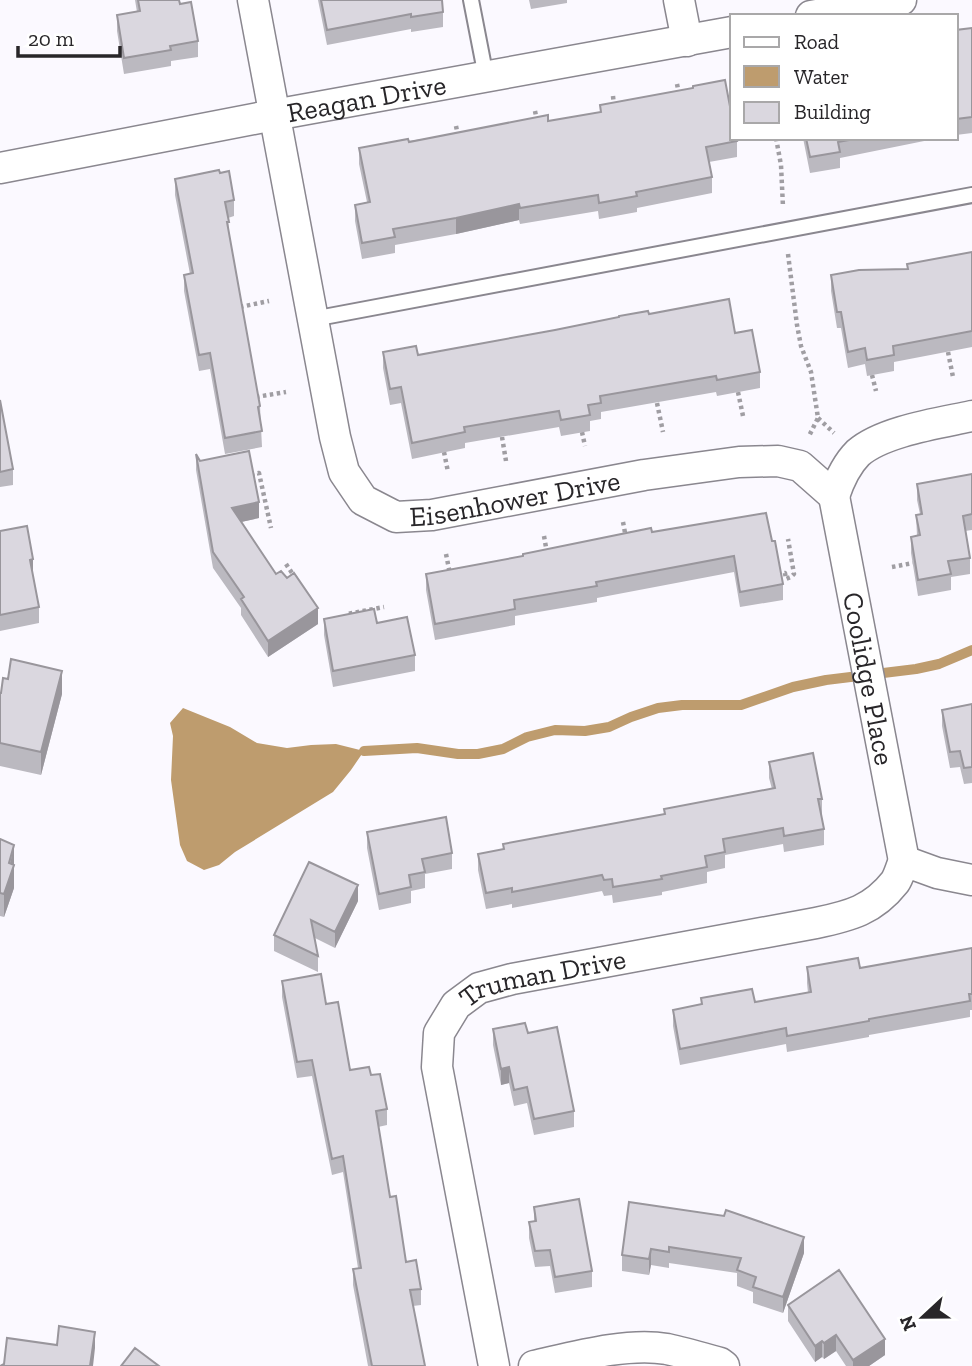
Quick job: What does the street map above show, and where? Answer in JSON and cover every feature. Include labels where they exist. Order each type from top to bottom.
[{"type":"street","name":"Eisenhower Drive","points":[[253,0],[333,429],[344,472],[363,500],[396,517],[432,515],[645,475],[739,462],[778,461],[800,466],[834,496]]},
{"type":"street","points":[[679,0],[687,41]]},
{"type":"street","points":[[822,14],[901,0]]},
{"type":"street","name":"Reagan Drive","points":[[0,168],[274,114],[730,32]]},
{"type":"street","points":[[834,496],[841,478],[858,453],[882,439],[916,427],[972,416]]},
{"type":"street","name":"Coolidge Place","points":[[834,496],[904,861]]},
{"type":"street","points":[[904,861],[937,873],[972,880]]},
{"type":"street","name":"Truman Drive","points":[[494,1366],[437,1067],[439,1033],[456,1005],[479,988],[512,979],[852,915],[876,902],[895,881],[904,861]]},
{"type":"street","points":[[534,1366],[623,1348],[665,1349],[724,1366]]},
{"type":"lane","points":[[471,0],[486,77]]},
{"type":"lane","points":[[313,319],[972,195]]},
{"type":"path","points":[[677,84],[679,96]]},
{"type":"path","points":[[612,96],[616,117]]},
{"type":"path","points":[[535,111],[539,132]]},
{"type":"path","points":[[456,126],[460,147]]},
{"type":"path","points":[[776,140],[797,325],[801,346],[811,372],[818,418],[807,439]]},
{"type":"path","points":[[240,307],[269,301]]},
{"type":"path","points":[[948,352],[953,377]]},
{"type":"path","points":[[872,375],[876,391]]},
{"type":"path","points":[[256,397],[286,392]]},
{"type":"path","points":[[738,392],[743,416]]},
{"type":"path","points":[[657,403],[663,432]]},
{"type":"path","points":[[582,432],[585,446]]},
{"type":"path","points":[[502,437],[506,461]]},
{"type":"path","points":[[444,452],[448,472]]},
{"type":"path","points":[[251,475],[259,473],[271,528]]},
{"type":"path","points":[[623,522],[627,549]]},
{"type":"path","points":[[544,536],[547,555]]},
{"type":"path","points":[[778,575],[785,573],[786,579],[794,574],[788,539]]},
{"type":"path","points":[[446,554],[452,585]]},
{"type":"path","points":[[892,566],[913,563]]},
{"type":"path","points":[[286,564],[298,581]]},
{"type":"path","points":[[349,622],[347,614],[384,607]]},
{"type":"water","points":[[183,708],[230,727],[257,743],[287,748],[336,744],[364,751],[333,792],[235,852],[219,865],[204,870],[187,861],[180,845],[171,780],[173,736],[170,723]]},
{"type":"building","points":[[138,0],[179,0],[180,4],[191,2],[198,41],[170,46],[171,50],[124,58],[117,15],[140,11]]},
{"type":"building","points":[[321,0],[442,0],[443,12],[411,17],[411,14],[327,30]]},
{"type":"building","points":[[972,28],[972,117],[958,119],[958,30]]},
{"type":"building","points":[[725,80],[730,106],[730,140],[737,141],[706,147],[712,177],[636,192],[637,196],[599,203],[598,195],[520,208],[519,204],[393,229],[395,237],[362,243],[355,205],[370,202],[359,148],[408,139],[409,142],[548,115],[548,121],[601,112],[600,105]]},
{"type":"building","points":[[806,140],[849,140],[838,142],[840,152],[810,157]]},
{"type":"building","points":[[219,170],[220,173],[229,171],[234,200],[225,202],[227,222],[260,406],[262,431],[225,438],[210,353],[199,355],[184,275],[193,273],[175,179]]},
{"type":"building","points":[[972,252],[972,331],[893,346],[894,355],[867,360],[865,348],[848,352],[841,312],[837,312],[831,275],[859,270],[908,269],[907,264]]},
{"type":"building","points":[[729,299],[735,333],[752,330],[760,372],[717,380],[716,376],[600,396],[601,403],[588,405],[590,415],[561,420],[559,411],[464,427],[465,432],[412,443],[401,387],[390,389],[383,352],[416,346],[418,355],[619,316],[648,311],[649,314]]},
{"type":"building","points":[[0,400],[13,469],[0,472]]},
{"type":"building","points":[[249,451],[259,502],[232,508],[276,574],[281,571],[287,578],[294,573],[318,608],[268,641],[241,599],[244,597],[213,552],[196,454],[200,461]]},
{"type":"building","points":[[972,474],[972,514],[963,516],[970,558],[948,561],[951,574],[918,580],[911,537],[920,535],[916,515],[922,514],[917,484]]},
{"type":"building","points":[[766,513],[772,541],[775,541],[783,584],[740,592],[734,556],[596,582],[597,586],[514,600],[515,609],[435,624],[426,574],[651,528],[652,532]]},
{"type":"building","points":[[27,526],[39,607],[0,615],[0,531]]},
{"type":"building","points":[[374,609],[377,623],[407,617],[415,655],[333,671],[324,619]]},
{"type":"building","points":[[11,659],[62,671],[41,752],[0,743],[0,693],[3,678],[8,679]]},
{"type":"building","points":[[972,704],[972,767],[964,768],[960,751],[950,752],[942,710]]},
{"type":"building","points":[[813,753],[822,799],[818,799],[824,829],[784,836],[783,828],[723,839],[725,852],[705,856],[707,867],[661,876],[662,879],[613,887],[612,879],[604,880],[602,875],[512,892],[512,888],[486,893],[478,854],[504,849],[503,844],[665,814],[664,809],[775,788],[769,762]]},
{"type":"building","points":[[446,817],[452,853],[422,859],[425,872],[409,875],[411,887],[379,894],[367,832]]},
{"type":"building","points":[[0,839],[14,845],[9,863],[14,865],[4,894],[0,893]]},
{"type":"building","points":[[309,862],[358,885],[335,932],[311,920],[318,956],[274,935]]},
{"type":"building","points":[[972,948],[970,1001],[787,1036],[786,1028],[680,1049],[673,1010],[702,1004],[701,998],[752,989],[755,1002],[811,992],[807,967],[858,958],[860,968]]},
{"type":"building","points":[[321,974],[326,1004],[338,1002],[350,1070],[369,1067],[371,1075],[380,1074],[387,1109],[376,1111],[390,1197],[396,1196],[406,1262],[416,1260],[421,1289],[410,1290],[425,1366],[372,1366],[353,1269],[361,1268],[343,1156],[332,1159],[312,1060],[297,1062],[282,981]]},
{"type":"building","points":[[525,1023],[528,1033],[557,1027],[574,1111],[534,1119],[527,1087],[514,1090],[509,1067],[501,1069],[493,1029]]},
{"type":"building","points":[[579,1199],[592,1271],[555,1277],[550,1250],[535,1251],[529,1222],[536,1221],[534,1207]]},
{"type":"building","points":[[629,1202],[724,1216],[726,1210],[804,1237],[783,1297],[753,1287],[756,1277],[737,1270],[741,1258],[669,1247],[669,1252],[651,1249],[649,1259],[622,1255]]},
{"type":"building","points":[[839,1270],[885,1339],[853,1360],[836,1335],[815,1346],[788,1305]]},
{"type":"building","points":[[59,1326],[95,1332],[90,1366],[0,1366],[4,1364],[7,1338],[57,1345]]},
{"type":"building","points":[[135,1348],[159,1366],[121,1366]]},
{"type":"waterway","points":[[364,751],[417,748],[478,754],[503,749],[527,737],[555,730],[585,731],[609,727],[658,708],[682,705],[741,705],[793,687],[826,680],[939,664],[972,650]]}]
